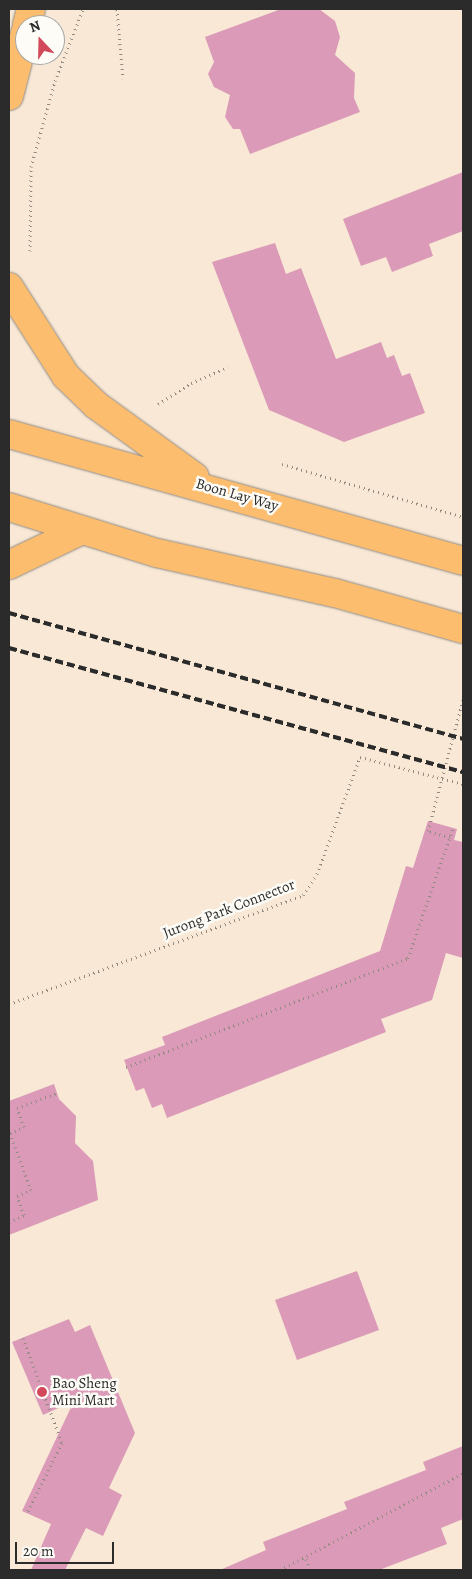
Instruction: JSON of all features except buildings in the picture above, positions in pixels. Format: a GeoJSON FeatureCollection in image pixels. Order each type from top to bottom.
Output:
{"type":"FeatureCollection","features":[{"type":"Feature","properties":{"kind":"main road"},"geometry":{"type":"LineString","coordinates":[[9,96],[17,65]]}},
{"type":"Feature","properties":{"kind":"main road"},"geometry":{"type":"LineString","coordinates":[[9,287],[66,376],[96,405],[209,487]]}},
{"type":"Feature","properties":{"kind":"main road","name":"Boon Lay Way"},"geometry":{"type":"LineString","coordinates":[[9,434],[209,487],[463,561]]}},
{"type":"Feature","properties":{"kind":"main road"},"geometry":{"type":"LineString","coordinates":[[9,507],[80,531],[335,593],[463,629]]}},
{"type":"Feature","properties":{"kind":"main road"},"geometry":{"type":"LineString","coordinates":[[9,565],[80,531]]}},
{"type":"Feature","properties":{"kind":"path"},"geometry":{"type":"LineString","coordinates":[[30,251],[31,167],[55,82],[83,9]]}},
{"type":"Feature","properties":{"kind":"path"},"geometry":{"type":"LineString","coordinates":[[117,9],[123,79]]}},
{"type":"Feature","properties":{"kind":"path"},"geometry":{"type":"LineString","coordinates":[[158,404],[191,383],[228,367]]}},
{"type":"Feature","properties":{"kind":"path"},"geometry":{"type":"LineString","coordinates":[[282,464],[463,518]]}},
{"type":"Feature","properties":{"kind":"path"},"geometry":{"type":"LineString","coordinates":[[450,837],[428,831],[440,778],[463,699]]}},
{"type":"Feature","properties":{"kind":"path","name":"Jurong Park Connector"},"geometry":{"type":"LineString","coordinates":[[9,1004],[303,895],[318,874],[360,758],[463,784]]}},
{"type":"Feature","properties":{"kind":"path"},"geometry":{"type":"LineString","coordinates":[[126,1067],[408,958],[453,828]]}},
{"type":"Feature","properties":{"kind":"path"},"geometry":{"type":"LineString","coordinates":[[9,1222],[24,1215],[17,1196],[31,1190],[9,1134],[24,1127],[17,1108],[57,1093]]}},
{"type":"Feature","properties":{"kind":"path"},"geometry":{"type":"LineString","coordinates":[[23,1338],[62,1443],[27,1514]]}},
{"type":"Feature","properties":{"kind":"path"},"geometry":{"type":"LineString","coordinates":[[280,1570],[306,1560],[463,1474]]}},
{"type":"Feature","properties":{"kind":"path"},"geometry":{"type":"LineString","coordinates":[[306,1560],[310,1570]]}},
{"type":"Feature","properties":{"kind":"railway"},"geometry":{"type":"LineString","coordinates":[[9,613],[463,739]]}},
{"type":"Feature","properties":{"kind":"railway"},"geometry":{"type":"LineString","coordinates":[[9,648],[463,772]]}},
{"type":"Feature","properties":{"kind":"place","name":"Bao Sheng Mini Mart"},"geometry":{"type":"Point","coordinates":[42,1392]}}]}
